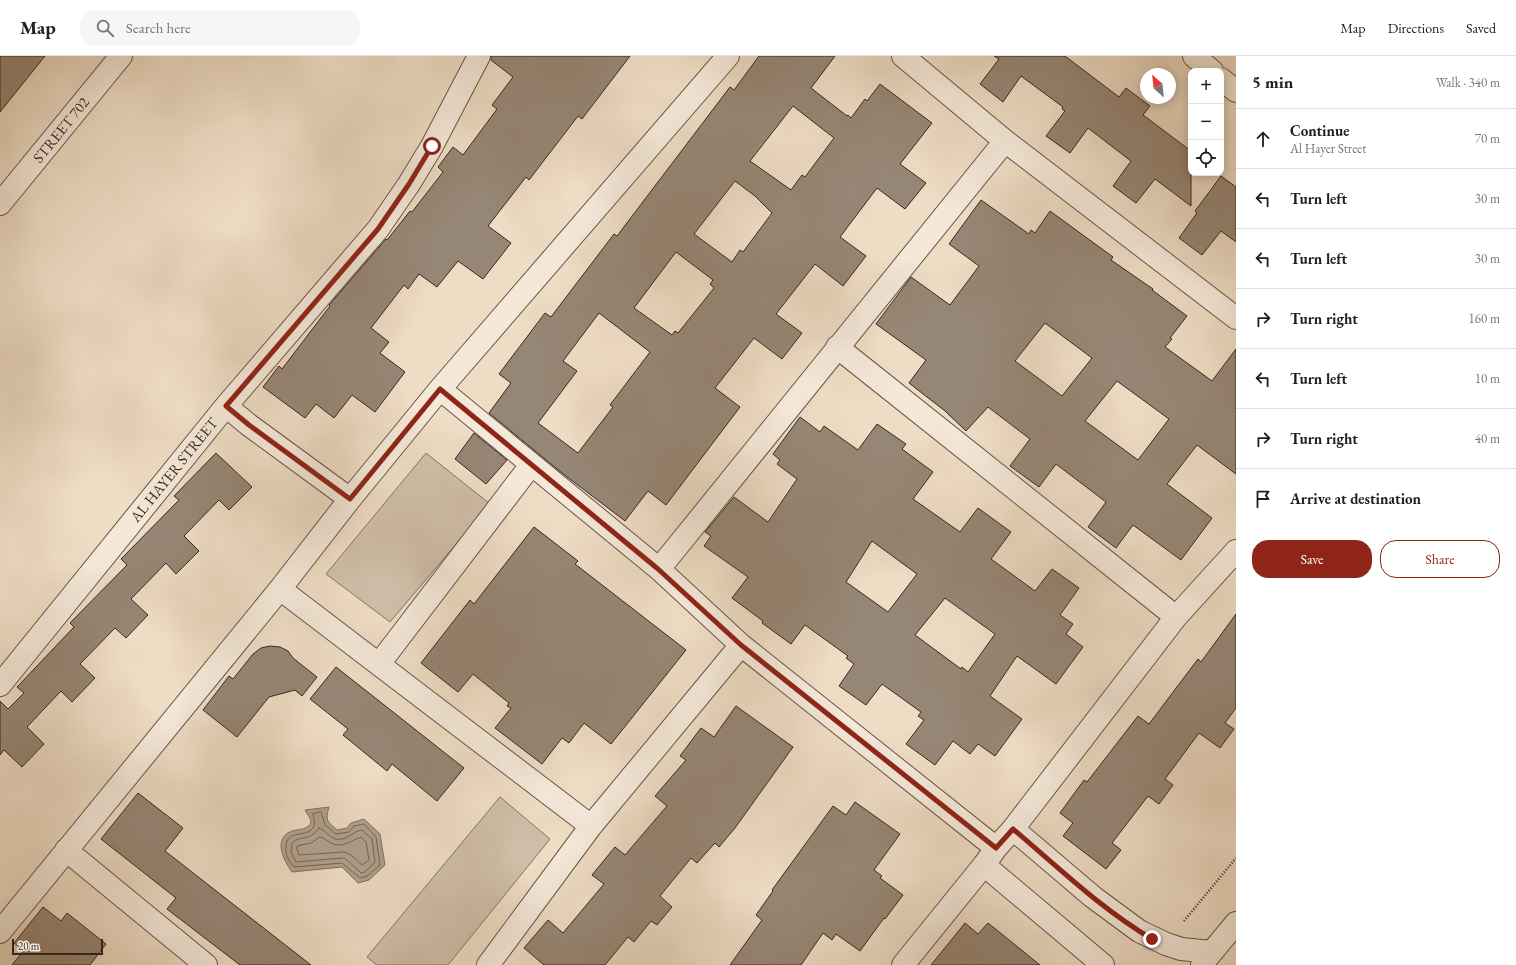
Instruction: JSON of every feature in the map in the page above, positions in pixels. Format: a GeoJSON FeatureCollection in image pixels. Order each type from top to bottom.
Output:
{"type":"FeatureCollection","features":[{"type":"Feature","properties":{"kind":"street","name":"STREET 702"},"geometry":{"type":"LineString","coordinates":[[0,204],[121,56]]}},
{"type":"Feature","properties":{"kind":"street","name":"AL HAYER STREET"},"geometry":{"type":"LineString","coordinates":[[0,685],[226,406],[378,229],[409,184],[432,146],[479,56]]}},
{"type":"Feature","properties":{"kind":"street"},"geometry":{"type":"LineString","coordinates":[[0,932],[280,589],[350,499],[440,389],[728,56]]}},
{"type":"Feature","properties":{"kind":"street"},"geometry":{"type":"LineString","coordinates":[[903,56],[1005,141],[1236,318]]}},
{"type":"Feature","properties":{"kind":"street"},"geometry":{"type":"LineString","coordinates":[[1194,56],[1208,68]]}},
{"type":"Feature","properties":{"kind":"street"},"geometry":{"type":"LineString","coordinates":[[1224,81],[1236,91]]}},
{"type":"Feature","properties":{"kind":"street"},"geometry":{"type":"LineString","coordinates":[[658,569],[1005,141]]}},
{"type":"Feature","properties":{"kind":"street"},"geometry":{"type":"LineString","coordinates":[[837,347],[1176,617]]}},
{"type":"Feature","properties":{"kind":"street"},"geometry":{"type":"LineString","coordinates":[[440,389],[658,569],[741,645],[990,857],[1103,965]]}},
{"type":"Feature","properties":{"kind":"street"},"geometry":{"type":"LineString","coordinates":[[226,406],[249,425],[350,499]]}},
{"type":"Feature","properties":{"kind":"street"},"geometry":{"type":"LineString","coordinates":[[378,664],[531,465]]}},
{"type":"Feature","properties":{"kind":"street"},"geometry":{"type":"LineString","coordinates":[[903,965],[1013,829],[1176,617],[1236,551]]}},
{"type":"Feature","properties":{"kind":"street"},"geometry":{"type":"LineString","coordinates":[[280,589],[592,826]]}},
{"type":"Feature","properties":{"kind":"street"},"geometry":{"type":"LineString","coordinates":[[488,965],[592,826],[741,645]]}},
{"type":"Feature","properties":{"kind":"street"},"geometry":{"type":"LineString","coordinates":[[1013,829],[1093,897],[1139,931],[1166,944],[1207,958],[1236,923]]}},
{"type":"Feature","properties":{"kind":"street"},"geometry":{"type":"LineString","coordinates":[[66,850],[206,965]]}},
{"type":"Feature","properties":{"kind":"path"},"geometry":{"type":"LineString","coordinates":[[1166,944],[1236,858]]}},
{"type":"Feature","properties":{"kind":"shaded area"},"geometry":{"type":"Polygon","coordinates":[[[426,453],[490,504],[390,622],[326,574],[426,453]]]}},
{"type":"Feature","properties":{"kind":"shaded area"},"geometry":{"type":"Polygon","coordinates":[[[500,797],[550,839],[448,965],[377,965],[367,957],[500,797]]]}},
{"type":"Feature","properties":{"kind":"water"},"geometry":{"type":"Polygon","coordinates":[[[329,807],[327,818],[331,825],[337,830],[347,828],[351,823],[364,819],[380,834],[385,865],[369,880],[358,883],[342,867],[292,872],[286,862],[283,856],[281,844],[282,839],[286,834],[292,831],[304,829],[310,825],[311,820],[305,810],[329,807]]]}},
{"type":"Feature","properties":{"kind":"building"},"geometry":{"type":"Polygon","coordinates":[[[0,56],[45,56],[0,112],[0,56]]]}},
{"type":"Feature","properties":{"kind":"building"},"geometry":{"type":"Polygon","coordinates":[[[491,56],[630,56],[582,119],[578,116],[529,180],[526,177],[488,226],[511,243],[483,279],[458,261],[437,287],[419,274],[408,289],[404,285],[371,328],[389,342],[380,353],[405,372],[375,412],[352,395],[334,418],[316,404],[305,418],[263,387],[279,366],[282,369],[330,306],[329,305],[386,239],[387,240],[410,211],[412,212],[443,172],[438,167],[453,147],[463,155],[497,109],[492,105],[513,77],[491,60],[491,56]]]}},
{"type":"Feature","properties":{"kind":"building"},"geometry":{"type":"Polygon","coordinates":[[[759,56],[835,56],[811,88],[847,116],[848,115],[851,118],[865,99],[867,101],[880,84],[932,123],[900,164],[926,183],[905,209],[877,188],[840,237],[866,256],[843,286],[815,264],[776,314],[802,333],[782,359],[754,338],[715,388],[740,407],[666,505],[648,491],[625,521],[562,473],[489,413],[511,383],[499,374],[545,313],[551,317],[614,234],[617,236],[730,87],[734,90],[759,56]],[[793,106],[750,161],[791,190],[802,175],[805,177],[834,138],[793,106]],[[735,181],[694,234],[732,262],[740,250],[743,252],[772,213],[755,196],[735,181]],[[676,252],[634,308],[672,335],[675,331],[678,333],[714,288],[710,284],[713,280],[676,252]],[[599,313],[563,361],[577,371],[538,423],[578,453],[613,407],[610,405],[650,352],[599,313]]]}},
{"type":"Feature","properties":{"kind":"building"},"geometry":{"type":"Polygon","coordinates":[[[994,56],[1065,56],[1119,97],[1126,88],[1140,98],[1140,104],[1147,104],[1150,106],[1143,115],[1188,149],[1188,176],[1191,176],[1191,206],[1155,179],[1136,203],[1113,186],[1131,161],[1088,128],[1070,153],[1046,136],[1065,111],[1062,109],[1063,107],[1021,76],[1003,102],[980,84],[999,59],[994,56]]]}},
{"type":"Feature","properties":{"kind":"building"},"geometry":{"type":"Polygon","coordinates":[[[1221,176],[1236,187],[1236,242],[1221,231],[1202,255],[1179,238],[1197,213],[1195,211],[1221,176]]]}},
{"type":"Feature","properties":{"kind":"building"},"geometry":{"type":"Polygon","coordinates":[[[981,200],[1029,234],[1031,230],[1035,233],[1050,211],[1113,257],[1111,260],[1153,289],[1152,290],[1187,316],[1165,347],[1212,381],[1236,349],[1236,474],[1197,445],[1167,484],[1212,518],[1181,560],[1133,525],[1116,548],[1088,527],[1106,502],[1056,464],[1039,487],[1010,466],[1030,439],[988,407],[966,431],[945,411],[909,383],[926,360],[876,324],[911,277],[950,305],[979,266],[949,244],[981,200]],[[1045,323],[1015,361],[1062,396],[1092,358],[1045,323]],[[1117,381],[1085,421],[1138,460],[1169,419],[1117,381]]]}},
{"type":"Feature","properties":{"kind":"building"},"geometry":{"type":"Polygon","coordinates":[[[800,417],[820,432],[824,426],[858,450],[877,424],[906,444],[902,449],[933,472],[913,499],[960,532],[978,508],[1011,532],[991,559],[1035,591],[1052,569],[1079,588],[1060,615],[1073,624],[1066,634],[1083,647],[1056,684],[1017,656],[990,696],[1022,719],[995,756],[978,744],[970,754],[953,741],[935,765],[906,744],[924,720],[918,716],[921,712],[882,684],[866,705],[839,686],[854,664],[846,658],[848,656],[805,625],[791,644],[762,623],[763,621],[732,598],[748,577],[704,546],[711,536],[705,532],[734,497],[768,522],[797,479],[777,464],[780,460],[773,454],[800,417]],[[872,541],[846,582],[888,612],[917,574],[872,541]],[[945,598],[915,635],[961,669],[962,667],[968,672],[995,634],[945,598]]]}},
{"type":"Feature","properties":{"kind":"building"},"geometry":{"type":"Polygon","coordinates":[[[474,433],[507,460],[486,484],[455,459],[474,433]]]}},
{"type":"Feature","properties":{"kind":"building"},"geometry":{"type":"Polygon","coordinates":[[[216,453],[252,487],[229,510],[219,500],[184,536],[199,551],[176,574],[166,563],[131,599],[148,615],[126,638],[115,628],[80,664],[95,678],[72,702],[61,691],[27,727],[44,744],[22,767],[4,750],[0,755],[0,701],[8,709],[24,693],[17,687],[74,627],[70,623],[127,565],[121,559],[179,500],[174,496],[216,453]]]}},
{"type":"Feature","properties":{"kind":"building"},"geometry":{"type":"Polygon","coordinates":[[[534,527],[578,561],[575,564],[686,650],[611,744],[584,723],[569,743],[562,738],[542,764],[495,728],[511,708],[507,706],[509,703],[473,674],[458,692],[421,663],[470,600],[474,604],[534,527]]]}},
{"type":"Feature","properties":{"kind":"building"},"geometry":{"type":"Polygon","coordinates":[[[1236,614],[1236,708],[1225,723],[1234,729],[1220,748],[1199,733],[1165,779],[1173,785],[1159,804],[1148,796],[1112,843],[1121,850],[1106,869],[1063,836],[1073,823],[1060,813],[1084,780],[1087,782],[1138,716],[1149,724],[1198,659],[1201,662],[1236,614]]]}},
{"type":"Feature","properties":{"kind":"building"},"geometry":{"type":"Polygon","coordinates":[[[270,646],[280,647],[288,651],[293,658],[317,677],[302,696],[295,690],[269,697],[237,737],[203,710],[229,676],[233,679],[253,654],[261,648],[270,646]]]}},
{"type":"Feature","properties":{"kind":"building"},"geometry":{"type":"Polygon","coordinates":[[[336,667],[464,768],[437,801],[392,764],[387,771],[343,735],[348,729],[310,699],[336,667]]]}},
{"type":"Feature","properties":{"kind":"building"},"geometry":{"type":"Polygon","coordinates":[[[736,706],[793,747],[735,828],[719,847],[715,843],[697,863],[691,858],[660,896],[672,907],[657,925],[651,921],[634,942],[628,937],[605,965],[544,965],[524,948],[548,920],[563,933],[604,884],[592,875],[615,847],[625,855],[667,806],[655,796],[686,760],[680,756],[701,728],[714,737],[736,706]]]}},
{"type":"Feature","properties":{"kind":"building"},"geometry":{"type":"Polygon","coordinates":[[[138,793],[183,828],[165,851],[311,965],[240,965],[167,909],[176,898],[101,839],[138,793]]]}},
{"type":"Feature","properties":{"kind":"building"},"geometry":{"type":"Polygon","coordinates":[[[855,802],[900,834],[874,870],[882,876],[880,878],[903,895],[885,919],[884,918],[860,951],[836,934],[832,940],[823,933],[801,965],[730,965],[762,920],[756,915],[773,891],[772,890],[833,806],[846,815],[855,802]]]}},
{"type":"Feature","properties":{"kind":"building"},"geometry":{"type":"Polygon","coordinates":[[[43,907],[61,921],[67,913],[106,944],[90,965],[12,965],[24,950],[14,943],[43,907]]]}},
{"type":"Feature","properties":{"kind":"building"},"geometry":{"type":"Polygon","coordinates":[[[965,923],[978,934],[988,923],[1040,965],[931,965],[965,923]]]}},
{"type":"Feature","properties":{"kind":"route"},"geometry":{"type":"LineString","coordinates":[[432,146],[409,184],[378,229],[226,406],[249,425],[350,499],[440,389],[658,569],[741,645],[996,848],[1013,829],[1093,897],[1152,939]]}}]}
